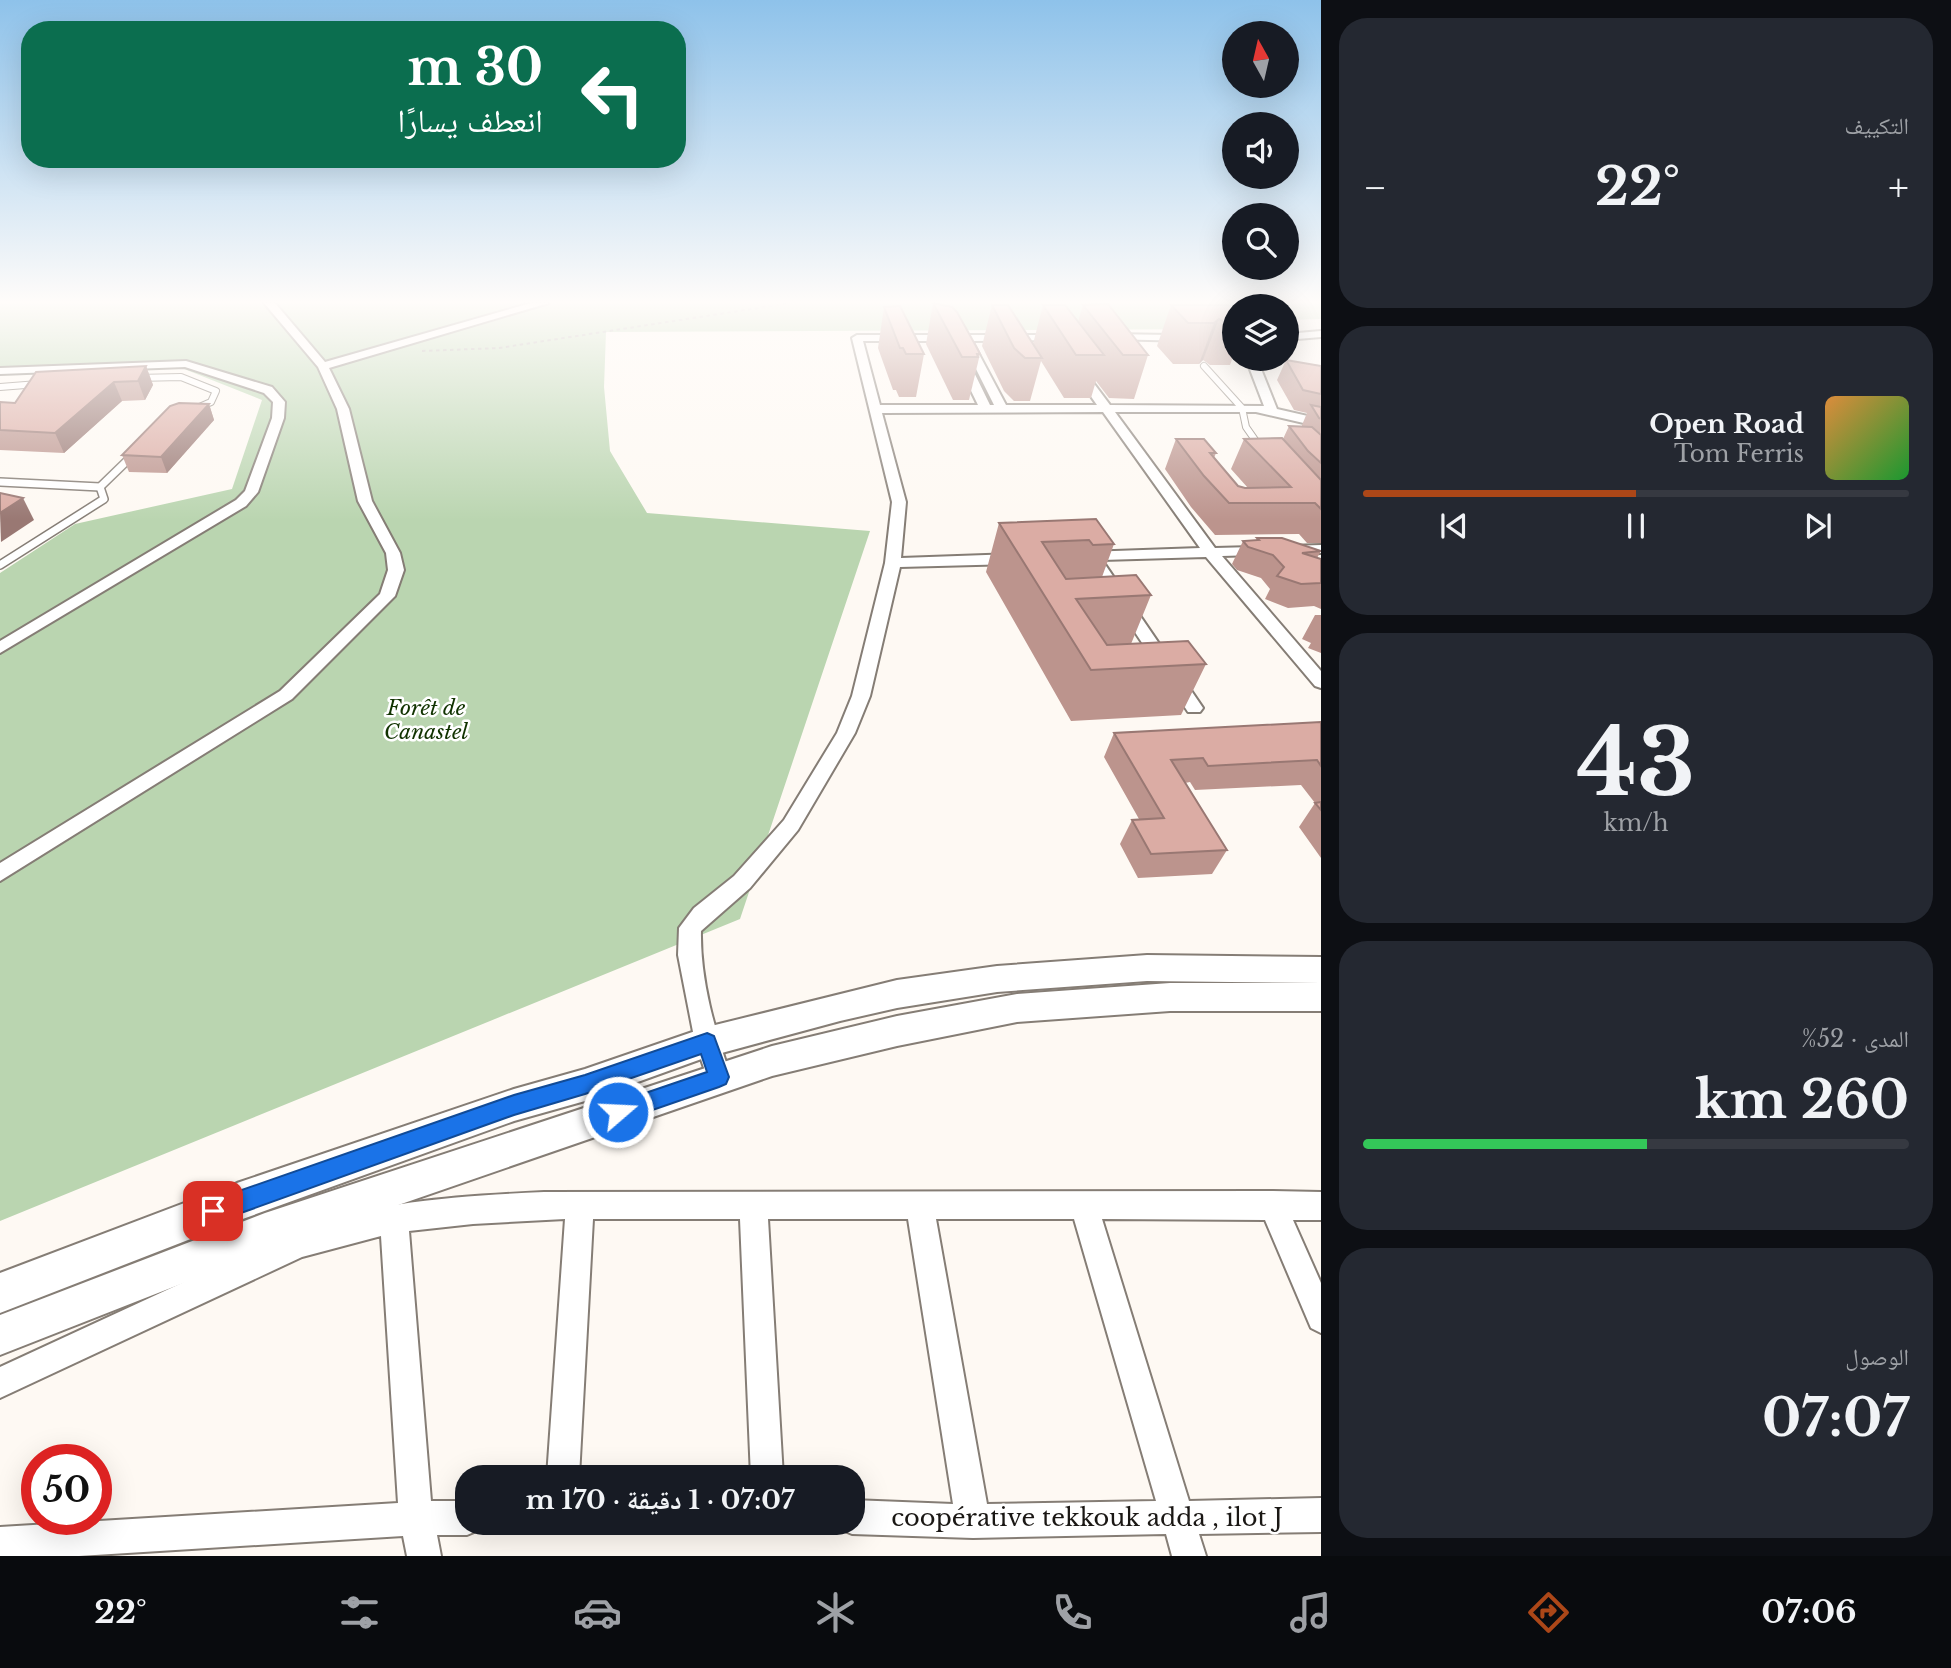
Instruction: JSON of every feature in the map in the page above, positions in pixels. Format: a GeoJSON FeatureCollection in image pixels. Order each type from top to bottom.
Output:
{"type":"FeatureCollection","features":[{"type":"Feature","properties":{"kind":"main road"},"geometry":{"type":"LineString","coordinates":[[0,1293],[237,1202],[514,1105],[585,1085],[707,1042],[897,994],[997,979],[1147,968],[1321,970]]}},
{"type":"Feature","properties":{"kind":"main road"},"geometry":{"type":"LineString","coordinates":[[0,1335],[265,1232],[772,1061],[897,1031],[1017,1008],[1170,997],[1321,997]]}},
{"type":"Feature","properties":{"kind":"street"},"geometry":{"type":"LineString","coordinates":[[0,648],[241,503],[251,492],[278,418],[279,402],[268,390],[223,376]]}},
{"type":"Feature","properties":{"kind":"street"},"geometry":{"type":"LineString","coordinates":[[0,873],[286,695],[387,596],[396,570],[393,553],[365,501],[343,409],[327,376]]}},
{"type":"Feature","properties":{"kind":"street"},"geometry":{"type":"LineString","coordinates":[[719,1077],[707,1042],[689,955],[690,928],[702,914],[742,882],[791,825],[846,733],[861,696],[893,562],[899,502],[867,376]]}},
{"type":"Feature","properties":{"kind":"street"},"geometry":{"type":"LineString","coordinates":[[970,376],[986,409]]}},
{"type":"Feature","properties":{"kind":"street"},"geometry":{"type":"LineString","coordinates":[[984,376],[1002,409]]}},
{"type":"Feature","properties":{"kind":"street"},"geometry":{"type":"LineString","coordinates":[[1084,376],[1105,409],[1211,553],[1321,682]]}},
{"type":"Feature","properties":{"kind":"street"},"geometry":{"type":"LineString","coordinates":[[1258,376],[1272,411]]}},
{"type":"Feature","properties":{"kind":"street"},"geometry":{"type":"LineString","coordinates":[[972,381],[987,380]]}},
{"type":"Feature","properties":{"kind":"street"},"geometry":{"type":"LineString","coordinates":[[876,409],[1242,408],[1272,411],[1321,423]]}},
{"type":"Feature","properties":{"kind":"street"},"geometry":{"type":"LineString","coordinates":[[1065,557],[1321,549]]}},
{"type":"Feature","properties":{"kind":"street"},"geometry":{"type":"LineString","coordinates":[[1092,556],[1194,708]]}},
{"type":"Feature","properties":{"kind":"street"},"geometry":{"type":"LineString","coordinates":[[893,562],[1023,559]]}},
{"type":"Feature","properties":{"kind":"street"},"geometry":{"type":"LineString","coordinates":[[564,1465],[580,1205]]}},
{"type":"Feature","properties":{"kind":"street"},"geometry":{"type":"LineString","coordinates":[[1084,1205],[1189,1556]]}},
{"type":"Feature","properties":{"kind":"street"},"geometry":{"type":"LineString","coordinates":[[1273,1205],[1321,1318]]}},
{"type":"Feature","properties":{"kind":"street"},"geometry":{"type":"LineString","coordinates":[[0,1383],[298,1244],[334,1232],[394,1220],[498,1206],[1321,1206]]}},
{"type":"Feature","properties":{"kind":"street"},"geometry":{"type":"LineString","coordinates":[[752,1206],[766,1465]]}},
{"type":"Feature","properties":{"kind":"street"},"geometry":{"type":"LineString","coordinates":[[920,1207],[973,1521]]}},
{"type":"Feature","properties":{"kind":"street"},"geometry":{"type":"LineString","coordinates":[[394,1220],[415,1512],[424,1556]]}},
{"type":"Feature","properties":{"kind":"street","name":"coopérative tekkouk adda , ilot J"},"geometry":{"type":"LineString","coordinates":[[865,1517],[973,1521],[1321,1515]]}},
{"type":"Feature","properties":{"kind":"street"},"geometry":{"type":"LineString","coordinates":[[0,1544],[418,1518],[455,1518]]}},
{"type":"Feature","properties":{"kind":"lane"},"geometry":{"type":"LineString","coordinates":[[1213,376],[1242,408],[1246,427],[1266,454]]}},
{"type":"Feature","properties":{"kind":"lane"},"geometry":{"type":"LineString","coordinates":[[134,378],[181,377],[216,391],[211,402],[189,411]]}},
{"type":"Feature","properties":{"kind":"lane"},"geometry":{"type":"LineString","coordinates":[[0,387],[40,384]]}},
{"type":"Feature","properties":{"kind":"lane"},"geometry":{"type":"LineString","coordinates":[[0,482],[100,487],[144,444]]}},
{"type":"Feature","properties":{"kind":"lane"},"geometry":{"type":"LineString","coordinates":[[1258,444],[1271,445]]}},
{"type":"Feature","properties":{"kind":"lane"},"geometry":{"type":"LineString","coordinates":[[0,565],[104,499],[100,487]]}},
{"type":"Feature","properties":{"kind":"green space","name":"Forêt de Canastel"},"geometry":{"type":"Polygon","coordinates":[[[201,376],[604,376],[610,451],[647,513],[870,531],[740,919],[0,1221],[0,573],[75,524],[232,489],[262,400],[201,376]]]}},
{"type":"Feature","properties":{"kind":"building"},"geometry":{"type":"Polygon","coordinates":[[[34,376],[141,376],[138,381],[114,382],[55,433],[0,430],[0,402],[15,403],[34,376]]]}},
{"type":"Feature","properties":{"kind":"building"},"geometry":{"type":"Polygon","coordinates":[[[1295,376],[1321,376],[1321,394],[1303,390],[1295,376]]]}},
{"type":"Feature","properties":{"kind":"building"},"geometry":{"type":"Polygon","coordinates":[[[179,403],[209,404],[161,457],[122,455],[170,406],[179,403]]]}},
{"type":"Feature","properties":{"kind":"building"},"geometry":{"type":"Polygon","coordinates":[[[1311,405],[1321,407],[1321,419],[1319,418],[1311,405]]]}},
{"type":"Feature","properties":{"kind":"building"},"geometry":{"type":"Polygon","coordinates":[[[1289,426],[1312,427],[1321,435],[1321,463],[1308,451],[1289,426]]]}},
{"type":"Feature","properties":{"kind":"building"},"geometry":{"type":"Polygon","coordinates":[[[1282,438],[1321,480],[1321,509],[1315,503],[1229,503],[1176,439],[1204,439],[1216,453],[1210,453],[1238,486],[1291,487],[1244,439],[1282,438]]]}},
{"type":"Feature","properties":{"kind":"building"},"geometry":{"type":"Polygon","coordinates":[[[0,493],[23,498],[0,513],[0,493]]]}},
{"type":"Feature","properties":{"kind":"building"},"geometry":{"type":"Polygon","coordinates":[[[1096,519],[1114,544],[1093,545],[1089,540],[1042,542],[1066,579],[1136,575],[1151,595],[1076,599],[1107,645],[1188,641],[1206,664],[1091,670],[999,523],[1096,519]]]}},
{"type":"Feature","properties":{"kind":"building"},"geometry":{"type":"Polygon","coordinates":[[[1257,538],[1282,538],[1321,551],[1302,553],[1321,559],[1321,583],[1301,584],[1277,576],[1284,567],[1273,555],[1248,547],[1243,541],[1259,540],[1257,538]]]}},
{"type":"Feature","properties":{"kind":"building"},"geometry":{"type":"Polygon","coordinates":[[[1321,722],[1321,766],[1317,760],[1208,766],[1203,758],[1171,760],[1227,850],[1151,854],[1132,820],[1164,818],[1114,733],[1321,722]]]}},
{"type":"Feature","properties":{"kind":"route"},"geometry":{"type":"LineString","coordinates":[[213,1211],[514,1105],[585,1085],[707,1042],[719,1077],[618,1112]]}}]}
